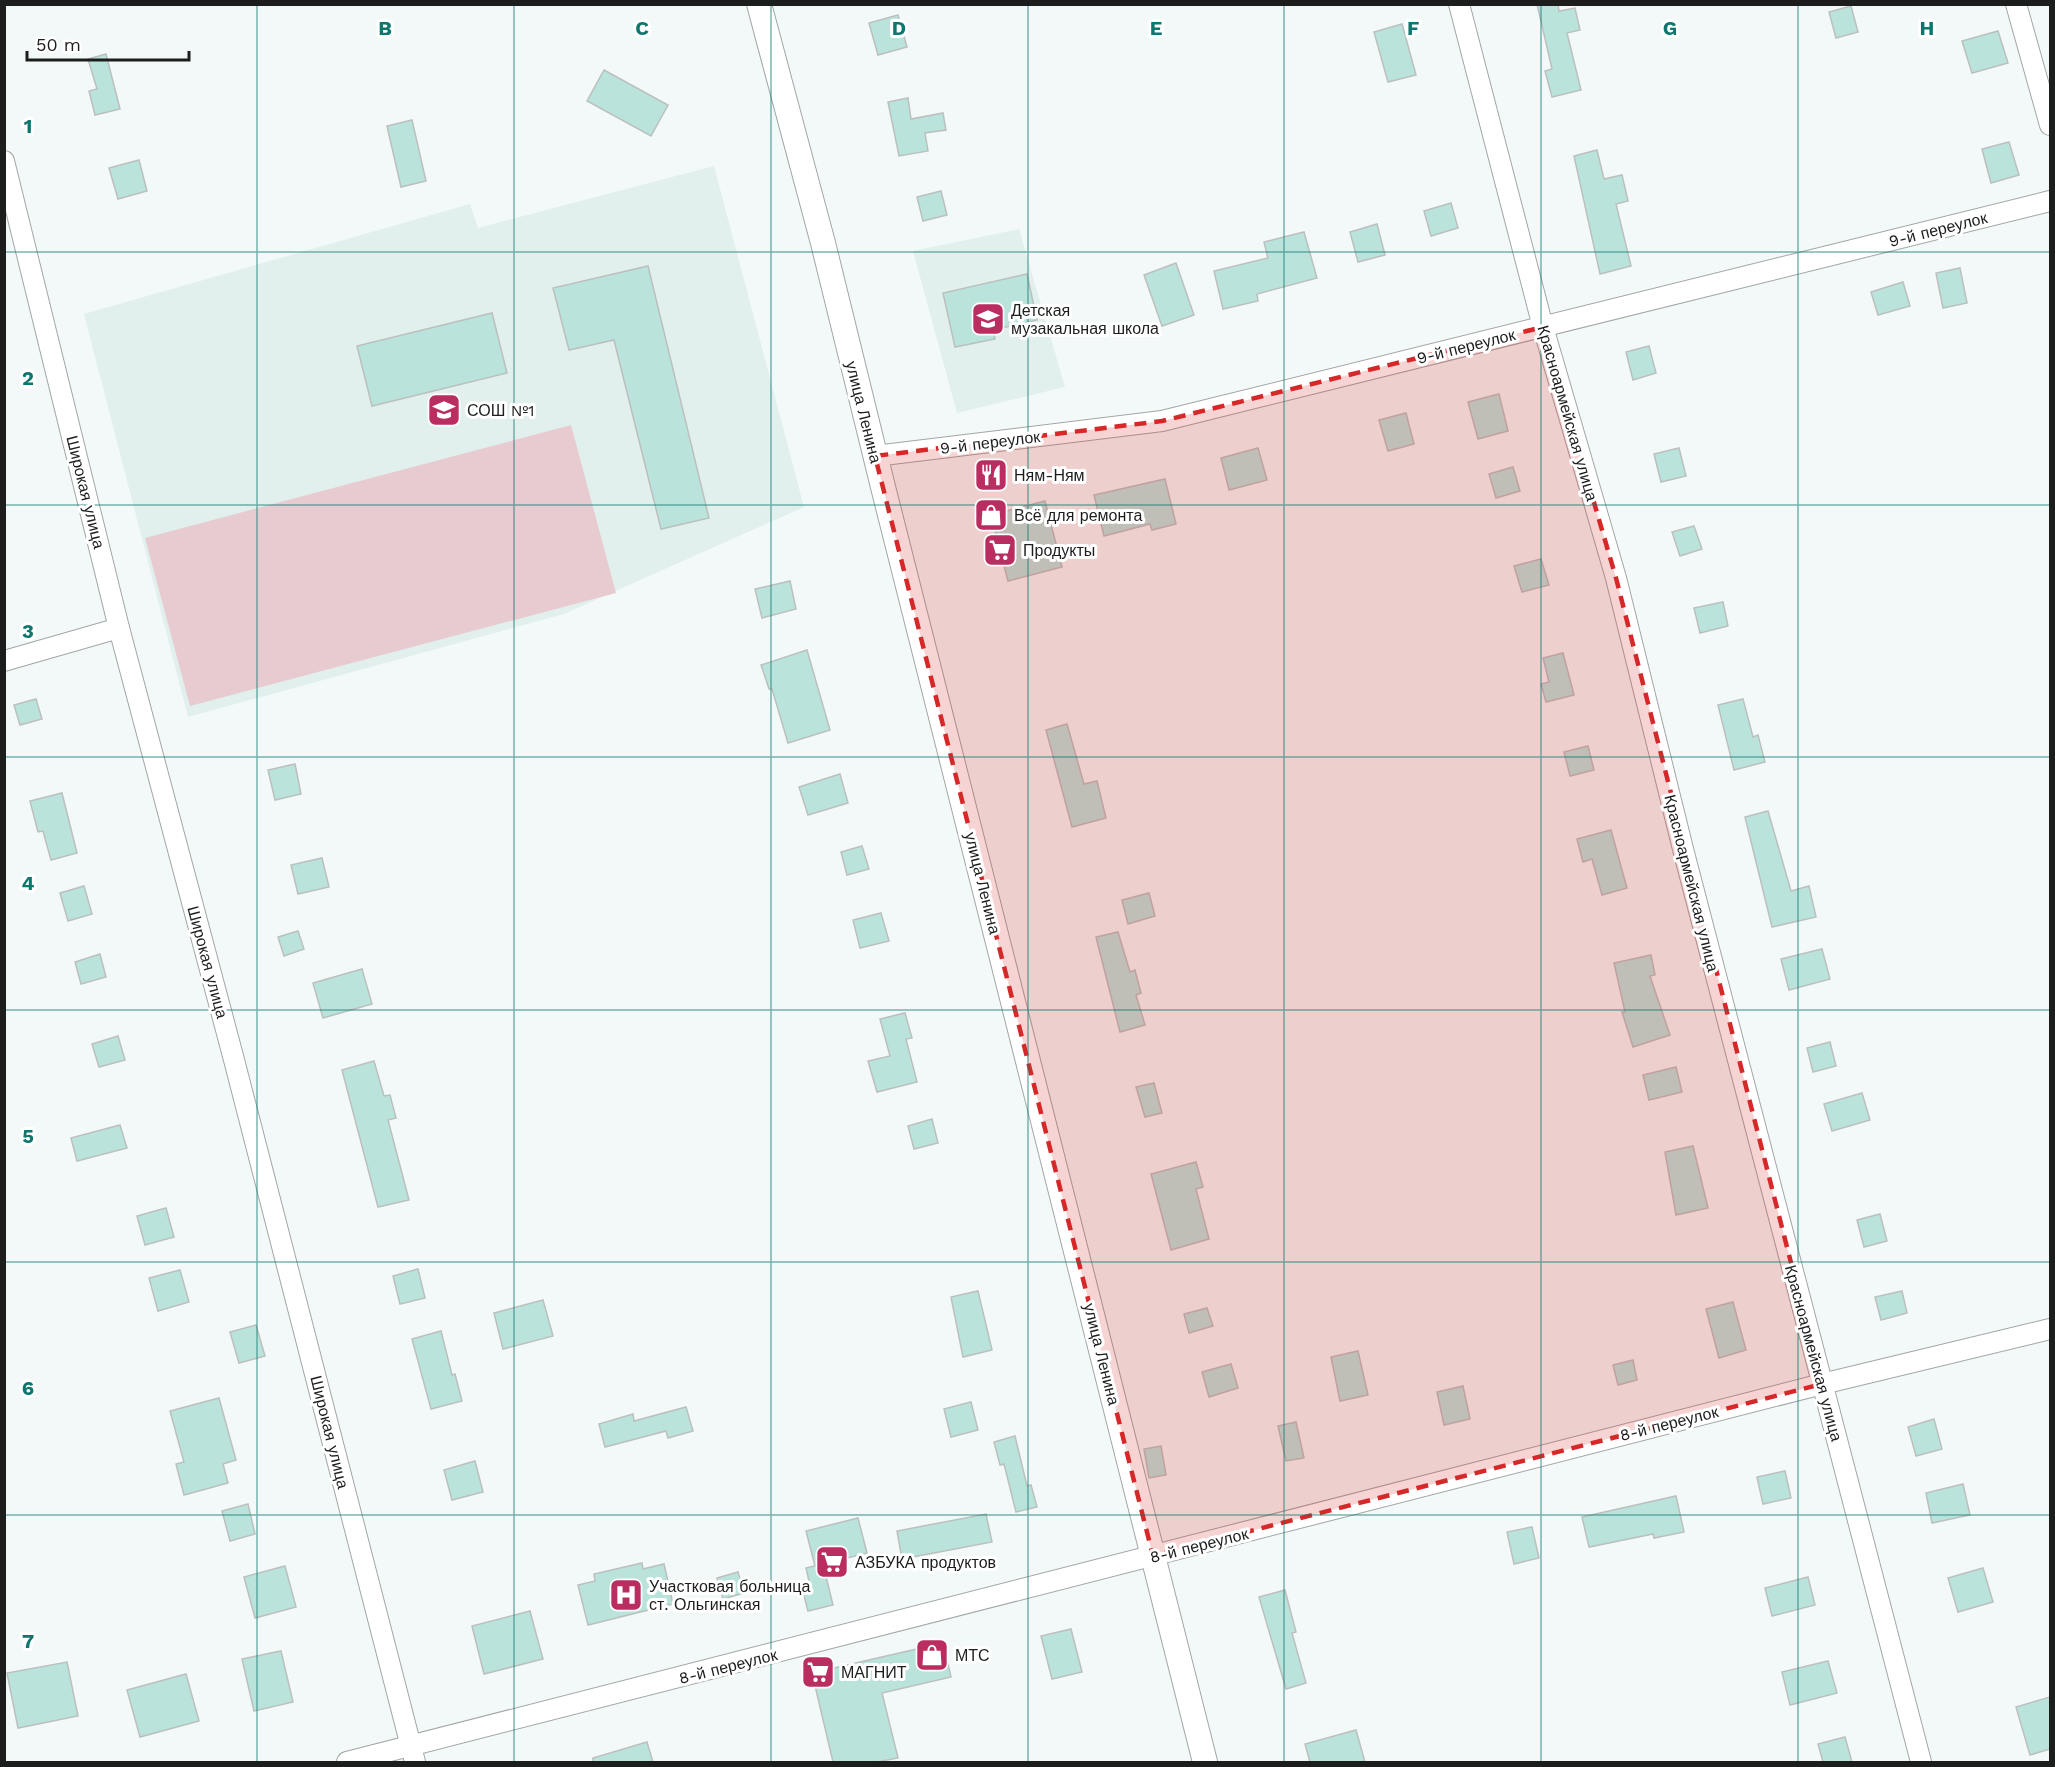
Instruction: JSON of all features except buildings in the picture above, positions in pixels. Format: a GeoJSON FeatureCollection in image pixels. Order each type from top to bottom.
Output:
{"type":"FeatureCollection","features":[{"type":"Feature","properties":{"kind":"street","name":"улица Ленина"},"geometry":{"type":"LineString","coordinates":[[759,4],[823,243],[1205,1762]]}},
{"type":"Feature","properties":{"kind":"street","name":"Красноармейская улица"},"geometry":{"type":"LineString","coordinates":[[1459,4],[1543,327],[1616,578],[1684,853],[1921,1762]]}},
{"type":"Feature","properties":{"kind":"street"},"geometry":{"type":"LineString","coordinates":[[2016,4],[2050,125]]}},
{"type":"Feature","properties":{"kind":"street","name":"Широкая улица"},"geometry":{"type":"LineString","coordinates":[[4,161],[119,628],[233,1056],[413,1755]]}},
{"type":"Feature","properties":{"kind":"street","name":"9-й переулок"},"geometry":{"type":"LineString","coordinates":[[875,456],[1162,421],[2050,201]]}},
{"type":"Feature","properties":{"kind":"street"},"geometry":{"type":"LineString","coordinates":[[4,661],[119,628]]}},
{"type":"Feature","properties":{"kind":"street","name":"8-й переулок"},"geometry":{"type":"LineString","coordinates":[[347,1762],[413,1755],[1153,1556],[1822,1384],[2050,1329]]}},
{"type":"Feature","properties":{"kind":"highlighted area"},"geometry":{"type":"Polygon","coordinates":[[[1543,327],[1616,578],[1822,1384],[1153,1556],[875,456],[1162,421],[1543,327]]]}},
{"type":"Feature","properties":{"kind":"shaded area","name":"СОШ №1"},"geometry":{"type":"Polygon","coordinates":[[[714,166],[804,507],[564,614],[188,717],[84,314],[470,204],[478,228],[714,166]]]}},
{"type":"Feature","properties":{"kind":"shaded area","name":"Детская музакальная школа"},"geometry":{"type":"Polygon","coordinates":[[[1019,229],[1065,387],[957,413],[913,251],[1019,229]]]}},
{"type":"Feature","properties":{"kind":"shaded area"},"geometry":{"type":"Polygon","coordinates":[[[571,425],[616,593],[190,706],[145,538],[571,425]]]}},
{"type":"Feature","properties":{"kind":"place","name":"Детская музакальная школа"},"geometry":{"type":"Point","coordinates":[988,319]}},
{"type":"Feature","properties":{"kind":"place","name":"СОШ №1"},"geometry":{"type":"Point","coordinates":[444,410]}},
{"type":"Feature","properties":{"kind":"place","name":"Ням-Ням"},"geometry":{"type":"Point","coordinates":[991,475]}},
{"type":"Feature","properties":{"kind":"place","name":"Всё для ремонта"},"geometry":{"type":"Point","coordinates":[991,515]}},
{"type":"Feature","properties":{"kind":"place","name":"Продукты"},"geometry":{"type":"Point","coordinates":[1000,550]}},
{"type":"Feature","properties":{"kind":"place","name":"АЗБУКА продуктов"},"geometry":{"type":"Point","coordinates":[832,1562]}},
{"type":"Feature","properties":{"kind":"place","name":"Участковая больница ст. Ольгинская"},"geometry":{"type":"Point","coordinates":[626,1595]}},
{"type":"Feature","properties":{"kind":"place","name":"МТС"},"geometry":{"type":"Point","coordinates":[932,1655]}},
{"type":"Feature","properties":{"kind":"place","name":"МАГНИТ"},"geometry":{"type":"Point","coordinates":[818,1672]}}]}
